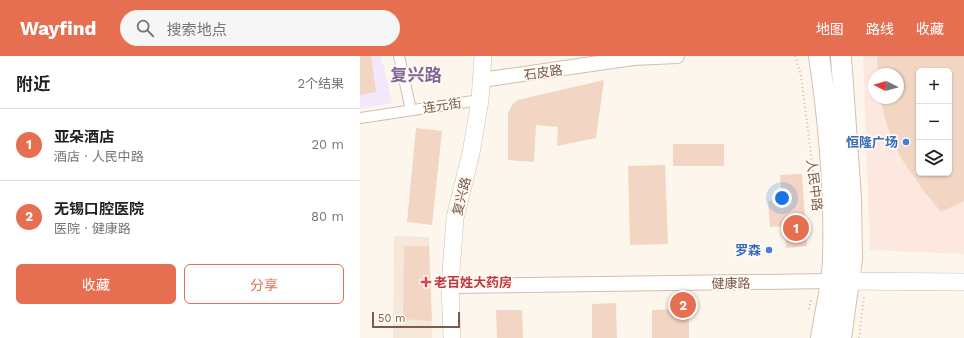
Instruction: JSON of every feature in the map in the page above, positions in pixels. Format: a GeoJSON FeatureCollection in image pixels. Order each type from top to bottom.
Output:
{"type":"FeatureCollection","features":[{"type":"Feature","properties":{"kind":"main road","name":"人民中路"},"geometry":{"type":"LineString","coordinates":[[818,56],[826,106],[833,200],[833,261],[823,281],[821,338]]}},
{"type":"Feature","properties":{"kind":"main road"},"geometry":{"type":"LineString","coordinates":[[840,338],[852,259],[851,198],[841,56]]}},
{"type":"Feature","properties":{"kind":"street","name":"连元街"},"geometry":{"type":"LineString","coordinates":[[398,56],[411,110],[480,100]]}},
{"type":"Feature","properties":{"kind":"street","name":"复兴路"},"geometry":{"type":"LineString","coordinates":[[452,338],[450,286],[455,218],[472,153],[480,100],[483,56]]}},
{"type":"Feature","properties":{"kind":"street","name":"石皮路"},"geometry":{"type":"LineString","coordinates":[[482,80],[632,58],[676,56]]}},
{"type":"Feature","properties":{"kind":"street"},"geometry":{"type":"LineString","coordinates":[[360,118],[411,110]]}},
{"type":"Feature","properties":{"kind":"street","name":"健康路"},"geometry":{"type":"LineString","coordinates":[[450,286],[643,285],[823,281],[964,282]]}},
{"type":"Feature","properties":{"kind":"path","name":"人民中路"},"geometry":{"type":"LineString","coordinates":[[796,56],[801,76],[816,189]]}},
{"type":"Feature","properties":{"kind":"path"},"geometry":{"type":"LineString","coordinates":[[809,310],[823,281]]}},
{"type":"Feature","properties":{"kind":"shaded area"},"geometry":{"type":"Polygon","coordinates":[[[360,56],[381,56],[392,103],[360,109],[360,56]]]}},
{"type":"Feature","properties":{"kind":"shaded area"},"geometry":{"type":"Polygon","coordinates":[[[863,56],[964,56],[964,254],[870,250],[863,56]]]}},
{"type":"Feature","properties":{"kind":"shaded area"},"geometry":{"type":"Polygon","coordinates":[[[394,236],[429,237],[432,338],[393,338],[394,236]]]}},
{"type":"Feature","properties":{"kind":"building"},"geometry":{"type":"Polygon","coordinates":[[[360,56],[371,56],[376,92],[360,95],[360,56]]]}},
{"type":"Feature","properties":{"kind":"building","name":"恒隆广场"},"geometry":{"type":"Polygon","coordinates":[[[877,56],[964,56],[964,201],[941,212],[923,190],[901,158],[887,126],[882,104],[904,104],[904,68],[878,68],[877,56]]]}},
{"type":"Feature","properties":{"kind":"building"},"geometry":{"type":"Polygon","coordinates":[[[604,80],[596,138],[557,146],[558,127],[536,125],[534,162],[508,160],[508,113],[512,105],[518,100],[604,80]]]}},
{"type":"Feature","properties":{"kind":"building"},"geometry":{"type":"Polygon","coordinates":[[[416,128],[442,131],[432,225],[407,222],[416,128]]]}},
{"type":"Feature","properties":{"kind":"building"},"geometry":{"type":"Polygon","coordinates":[[[673,144],[724,144],[724,166],[673,166],[673,144]]]}},
{"type":"Feature","properties":{"kind":"building"},"geometry":{"type":"Polygon","coordinates":[[[665,165],[668,244],[630,245],[628,166],[665,165]]]}},
{"type":"Feature","properties":{"kind":"building"},"geometry":{"type":"Polygon","coordinates":[[[802,174],[807,246],[786,248],[785,226],[770,227],[768,201],[782,200],[780,175],[802,174]]]}},
{"type":"Feature","properties":{"kind":"building"},"geometry":{"type":"Polygon","coordinates":[[[404,246],[429,246],[432,321],[403,319],[404,246]]]}},
{"type":"Feature","properties":{"kind":"building"},"geometry":{"type":"Polygon","coordinates":[[[616,303],[617,338],[592,338],[592,304],[616,303]]]}},
{"type":"Feature","properties":{"kind":"building"},"geometry":{"type":"Polygon","coordinates":[[[689,309],[689,338],[652,338],[652,310],[689,309]]]}},
{"type":"Feature","properties":{"kind":"building"},"geometry":{"type":"Polygon","coordinates":[[[496,310],[522,310],[523,338],[497,338],[496,310]]]}},
{"type":"Feature","properties":{"kind":"place","name":"恒隆广场"},"geometry":{"type":"Point","coordinates":[906,142]}},
{"type":"Feature","properties":{"kind":"place","name":"亚朵酒店"},"geometry":{"type":"Point","coordinates":[796,228]}},
{"type":"Feature","properties":{"kind":"place","name":"罗森"},"geometry":{"type":"Point","coordinates":[769,250]}},
{"type":"Feature","properties":{"kind":"place","name":"老百姓大药房"},"geometry":{"type":"Point","coordinates":[426,282]}},
{"type":"Feature","properties":{"kind":"place","name":"无锡口腔医院"},"geometry":{"type":"Point","coordinates":[683,305]}},
{"type":"Feature","properties":{"kind":"district","name":"复兴路"},"geometry":{"type":"Point","coordinates":[416,75]}}]}
